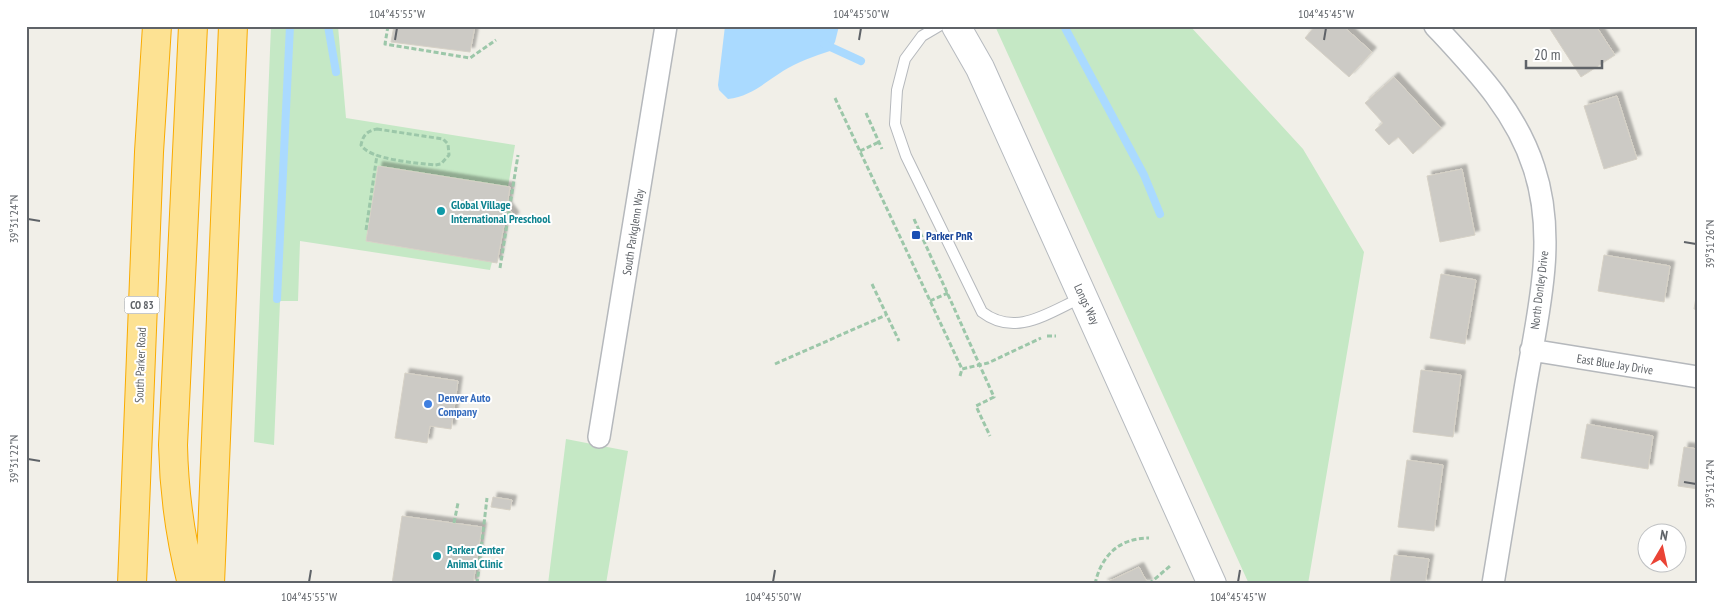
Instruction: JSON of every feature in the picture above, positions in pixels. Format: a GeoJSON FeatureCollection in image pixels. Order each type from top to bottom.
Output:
{"type":"FeatureCollection","features":[{"type":"Feature","properties":{"kind":"highway","name":"South Parker Road"},"geometry":{"type":"LineString","coordinates":[[132,584],[148,161],[158,26]]}},
{"type":"Feature","properties":{"kind":"highway"},"geometry":{"type":"LineString","coordinates":[[192,584],[180,535],[174,488],[173,445],[193,26]]}},
{"type":"Feature","properties":{"kind":"highway"},"geometry":{"type":"LineString","coordinates":[[210,584],[233,26]]}},
{"type":"Feature","properties":{"kind":"street","name":"South Parkglenn Way"},"geometry":{"type":"LineString","coordinates":[[599,438],[666,26]]}},
{"type":"Feature","properties":{"kind":"street","name":"Longs Way"},"geometry":{"type":"LineString","coordinates":[[956,26],[980,68],[1212,584]]}},
{"type":"Feature","properties":{"kind":"street","name":"North Donley Drive"},"geometry":{"type":"LineString","coordinates":[[1436,26],[1498,98],[1523,140],[1534,168],[1544,215],[1543,276],[1493,584]]}},
{"type":"Feature","properties":{"kind":"street","name":"East Blue Jay Drive"},"geometry":{"type":"LineString","coordinates":[[1531,350],[1698,377]]}},
{"type":"Feature","properties":{"kind":"lane"},"geometry":{"type":"LineString","coordinates":[[939,26],[922,36],[905,59],[897,90],[895,124],[906,156],[982,312],[992,319],[1006,324],[1023,324],[1084,297]]}},
{"type":"Feature","properties":{"kind":"path"},"geometry":{"type":"LineString","coordinates":[[388,26],[385,44],[470,58],[496,40]]}},
{"type":"Feature","properties":{"kind":"path"},"geometry":{"type":"LineString","coordinates":[[835,98],[962,369],[960,376]]}},
{"type":"Feature","properties":{"kind":"path"},"geometry":{"type":"LineString","coordinates":[[866,113],[883,151]]}},
{"type":"Feature","properties":{"kind":"path"},"geometry":{"type":"LineString","coordinates":[[377,129],[436,138],[443,140],[450,149],[445,160],[435,165],[377,155],[368,152],[361,145],[365,134],[377,129]]}},
{"type":"Feature","properties":{"kind":"path"},"geometry":{"type":"LineString","coordinates":[[860,151],[879,142]]}},
{"type":"Feature","properties":{"kind":"path"},"geometry":{"type":"LineString","coordinates":[[366,230],[377,155]]}},
{"type":"Feature","properties":{"kind":"path"},"geometry":{"type":"LineString","coordinates":[[500,268],[518,155]]}},
{"type":"Feature","properties":{"kind":"path"},"geometry":{"type":"LineString","coordinates":[[912,213],[994,397],[976,406],[990,436]]}},
{"type":"Feature","properties":{"kind":"path"},"geometry":{"type":"LineString","coordinates":[[872,284],[898,341]]}},
{"type":"Feature","properties":{"kind":"path"},"geometry":{"type":"LineString","coordinates":[[930,301],[948,293]]}},
{"type":"Feature","properties":{"kind":"path"},"geometry":{"type":"LineString","coordinates":[[775,364],[886,315]]}},
{"type":"Feature","properties":{"kind":"path"},"geometry":{"type":"LineString","coordinates":[[962,369],[988,363],[1045,336],[1056,336]]}},
{"type":"Feature","properties":{"kind":"path"},"geometry":{"type":"LineString","coordinates":[[477,584],[488,498]]}},
{"type":"Feature","properties":{"kind":"path"},"geometry":{"type":"LineString","coordinates":[[454,523],[458,503]]}},
{"type":"Feature","properties":{"kind":"path"},"geometry":{"type":"LineString","coordinates":[[1095,584],[1098,567],[1105,558],[1132,540],[1149,538]]}},
{"type":"Feature","properties":{"kind":"path"},"geometry":{"type":"LineString","coordinates":[[1150,584],[1170,566]]}},
{"type":"Feature","properties":{"kind":"green space"},"geometry":{"type":"Polygon","coordinates":[[[271,26],[338,26],[346,118],[515,145],[508,187],[378,167],[366,241],[492,262],[490,270],[300,241],[298,301],[280,301],[274,445],[254,442],[271,26]]]}},
{"type":"Feature","properties":{"kind":"green space"},"geometry":{"type":"Polygon","coordinates":[[[995,26],[1190,26],[1303,149],[1364,252],[1308,584],[1249,584],[995,26]]]}},
{"type":"Feature","properties":{"kind":"green space"},"geometry":{"type":"Polygon","coordinates":[[[566,439],[628,451],[606,584],[548,584],[566,439]]]}},
{"type":"Feature","properties":{"kind":"water"},"geometry":{"type":"Polygon","coordinates":[[[725,26],[839,26],[835,42],[830,51],[794,65],[744,95],[728,99],[719,90],[718,85],[725,26]]]}},
{"type":"Feature","properties":{"kind":"building"},"geometry":{"type":"Polygon","coordinates":[[[394,26],[475,26],[470,52],[391,42],[394,26]]]}},
{"type":"Feature","properties":{"kind":"building"},"geometry":{"type":"Polygon","coordinates":[[[1315,26],[1343,26],[1372,52],[1349,77],[1305,38],[1315,26]]]}},
{"type":"Feature","properties":{"kind":"building"},"geometry":{"type":"Polygon","coordinates":[[[1548,26],[1596,26],[1615,55],[1581,77],[1548,26]]]}},
{"type":"Feature","properties":{"kind":"building"},"geometry":{"type":"Polygon","coordinates":[[[1394,77],[1441,128],[1413,154],[1398,137],[1389,145],[1375,130],[1383,123],[1365,103],[1394,77]]]}},
{"type":"Feature","properties":{"kind":"building"},"geometry":{"type":"Polygon","coordinates":[[[1617,96],[1637,159],[1604,169],[1584,106],[1617,96]]]}},
{"type":"Feature","properties":{"kind":"building","name":"Global Village International Preschool"},"geometry":{"type":"Polygon","coordinates":[[[378,166],[510,187],[507,206],[515,217],[504,225],[497,263],[366,241],[378,166]]]}},
{"type":"Feature","properties":{"kind":"building"},"geometry":{"type":"Polygon","coordinates":[[[1462,169],[1475,235],[1440,242],[1427,176],[1462,169]]]}},
{"type":"Feature","properties":{"kind":"building"},"geometry":{"type":"Polygon","coordinates":[[[1604,255],[1670,266],[1664,302],[1598,291],[1604,255]]]}},
{"type":"Feature","properties":{"kind":"building"},"geometry":{"type":"Polygon","coordinates":[[[1441,274],[1476,280],[1465,344],[1430,338],[1441,274]]]}},
{"type":"Feature","properties":{"kind":"building"},"geometry":{"type":"Polygon","coordinates":[[[1698,286],[1698,310],[1694,309],[1698,286]]]}},
{"type":"Feature","properties":{"kind":"building"},"geometry":{"type":"Polygon","coordinates":[[[1421,370],[1461,375],[1453,437],[1413,432],[1421,370]]]}},
{"type":"Feature","properties":{"kind":"building","name":"Denver Auto Company"},"geometry":{"type":"Polygon","coordinates":[[[405,373],[458,381],[451,429],[430,426],[427,443],[395,438],[405,373]]]}},
{"type":"Feature","properties":{"kind":"building"},"geometry":{"type":"Polygon","coordinates":[[[1587,424],[1653,436],[1648,469],[1581,458],[1587,424]]]}},
{"type":"Feature","properties":{"kind":"building"},"geometry":{"type":"Polygon","coordinates":[[[1684,447],[1698,449],[1698,489],[1678,486],[1684,447]]]}},
{"type":"Feature","properties":{"kind":"building"},"geometry":{"type":"Polygon","coordinates":[[[1407,460],[1443,465],[1434,531],[1398,527],[1407,460]]]}},
{"type":"Feature","properties":{"kind":"building"},"geometry":{"type":"Polygon","coordinates":[[[493,497],[512,500],[510,510],[491,507],[493,497]]]}},
{"type":"Feature","properties":{"kind":"building","name":"Parker Center Animal Clinic"},"geometry":{"type":"Polygon","coordinates":[[[402,516],[482,527],[473,584],[392,584],[402,516]]]}},
{"type":"Feature","properties":{"kind":"building"},"geometry":{"type":"Polygon","coordinates":[[[1394,555],[1429,559],[1425,584],[1390,584],[1394,555]]]}},
{"type":"Feature","properties":{"kind":"building"},"geometry":{"type":"Polygon","coordinates":[[[1139,567],[1148,584],[1103,584],[1139,567]]]}},
{"type":"Feature","properties":{"kind":"waterway"},"geometry":{"type":"LineString","coordinates":[[277,299],[290,26]]}},
{"type":"Feature","properties":{"kind":"waterway"},"geometry":{"type":"LineString","coordinates":[[328,26],[336,72]]}},
{"type":"Feature","properties":{"kind":"waterway"},"geometry":{"type":"LineString","coordinates":[[1064,26],[1144,175],[1160,214]]}},
{"type":"Feature","properties":{"kind":"waterway"},"geometry":{"type":"LineString","coordinates":[[824,44],[861,61]]}},
{"type":"Feature","properties":{"kind":"place","name":"Global Village International Preschool"},"geometry":{"type":"Point","coordinates":[441,211]}},
{"type":"Feature","properties":{"kind":"place","name":"Parker PnR"},"geometry":{"type":"Point","coordinates":[916,235]}},
{"type":"Feature","properties":{"kind":"place","name":"Denver Auto Company"},"geometry":{"type":"Point","coordinates":[428,404]}},
{"type":"Feature","properties":{"kind":"place","name":"Parker Center Animal Clinic"},"geometry":{"type":"Point","coordinates":[437,556]}}]}
